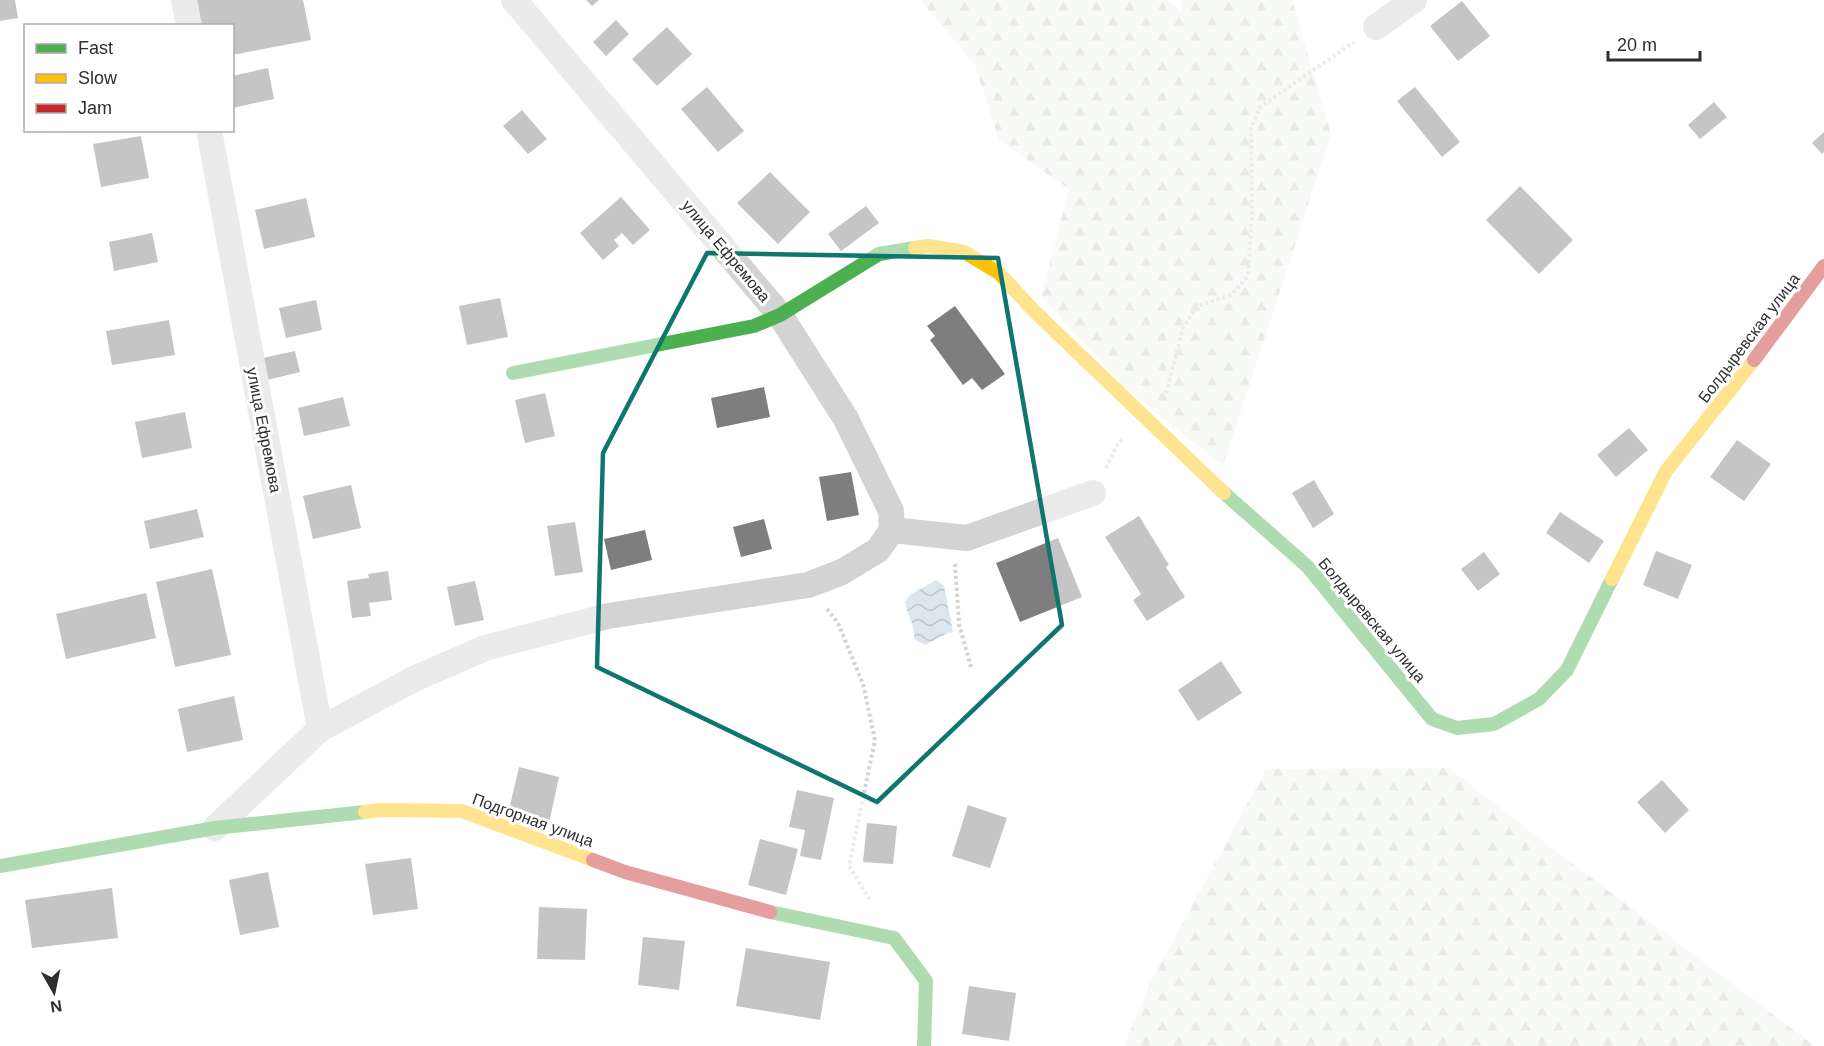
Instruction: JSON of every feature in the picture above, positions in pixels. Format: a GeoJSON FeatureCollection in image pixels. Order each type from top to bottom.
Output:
{"type":"FeatureCollection","features":[{"type":"Feature","properties":{"kind":"street"},"geometry":{"type":"LineString","coordinates":[[184,0],[189,24]]}},
{"type":"Feature","properties":{"kind":"street","name":"улица Ефремова"},"geometry":{"type":"LineString","coordinates":[[514,0],[780,315],[846,419],[891,512],[892,530]]}},
{"type":"Feature","properties":{"kind":"street"},"geometry":{"type":"LineString","coordinates":[[1376,27],[1414,0]]}},
{"type":"Feature","properties":{"kind":"street","name":"улица Ефремова"},"geometry":{"type":"LineString","coordinates":[[209,132],[320,729]]}},
{"type":"Feature","properties":{"kind":"street","name":"Болдыревская улица"},"geometry":{"type":"LineString","coordinates":[[513,373],[754,326],[780,315],[879,254],[928,246],[964,252],[999,273],[1032,309],[1215,486],[1308,567],[1432,719],[1457,728],[1494,724],[1539,699],[1567,670],[1666,471],[1734,388],[1824,266]]}},
{"type":"Feature","properties":{"kind":"street"},"geometry":{"type":"LineString","coordinates":[[215,828],[320,729],[414,679],[485,648],[609,616],[808,585],[842,572],[878,550],[892,530],[967,538],[1093,493]]}},
{"type":"Feature","properties":{"kind":"street","name":"Подгорная улица"},"geometry":{"type":"LineString","coordinates":[[0,867],[215,828],[381,810],[462,811],[625,872],[763,911],[894,938]]}},
{"type":"Feature","properties":{"kind":"street"},"geometry":{"type":"LineString","coordinates":[[894,938],[926,981],[924,1046]]}},
{"type":"Feature","properties":{"kind":"path"},"geometry":{"type":"LineString","coordinates":[[1093,493],[1118,443],[1163,405],[1183,328],[1197,306],[1231,295],[1248,276],[1252,216],[1251,128],[1260,107],[1376,27]]}},
{"type":"Feature","properties":{"kind":"path"},"geometry":{"type":"LineString","coordinates":[[953,536],[958,624],[971,667]]}},
{"type":"Feature","properties":{"kind":"path"},"geometry":{"type":"LineString","coordinates":[[808,585],[838,623],[863,684],[874,740],[849,866],[894,938]]}},
{"type":"Feature","properties":{"kind":"highlighted area"},"geometry":{"type":"Polygon","coordinates":[[[707,253],[998,258],[1062,625],[877,802],[597,667],[603,453],[707,253]]]}},
{"type":"Feature","properties":{"kind":"green space"},"geometry":{"type":"Polygon","coordinates":[[[920,0],[1167,0],[1181,11],[1181,0],[1292,0],[1331,134],[1223,466],[1124,387],[1041,296],[1069,189],[999,140],[975,65],[920,0]]]}},
{"type":"Feature","properties":{"kind":"green space"},"geometry":{"type":"Polygon","coordinates":[[[1449,768],[1815,1046],[1124,1046],[1150,983],[1266,769],[1449,768]]]}},
{"type":"Feature","properties":{"kind":"water"},"geometry":{"type":"Polygon","coordinates":[[[936,580],[944,586],[953,632],[925,645],[914,639],[914,631],[905,602],[910,595],[936,580]]]}},
{"type":"Feature","properties":{"kind":"building"},"geometry":{"type":"Polygon","coordinates":[[[0,0],[15,0],[18,18],[0,21],[0,0]]]}},
{"type":"Feature","properties":{"kind":"building"},"geometry":{"type":"Polygon","coordinates":[[[191,0],[303,0],[311,40],[234,55],[234,24],[196,24],[191,0]]]}},
{"type":"Feature","properties":{"kind":"building"},"geometry":{"type":"Polygon","coordinates":[[[586,0],[599,0],[592,6],[586,0]]]}},
{"type":"Feature","properties":{"kind":"building"},"geometry":{"type":"Polygon","coordinates":[[[1462,1],[1490,36],[1458,61],[1430,26],[1462,1]]]}},
{"type":"Feature","properties":{"kind":"building"},"geometry":{"type":"Polygon","coordinates":[[[616,20],[629,34],[606,56],[593,42],[616,20]]]}},
{"type":"Feature","properties":{"kind":"building"},"geometry":{"type":"Polygon","coordinates":[[[667,27],[692,54],[657,86],[632,59],[667,27]]]}},
{"type":"Feature","properties":{"kind":"building"},"geometry":{"type":"Polygon","coordinates":[[[268,68],[274,99],[234,108],[234,76],[268,68]]]}},
{"type":"Feature","properties":{"kind":"building"},"geometry":{"type":"Polygon","coordinates":[[[707,87],[744,131],[718,152],[681,109],[707,87]]]}},
{"type":"Feature","properties":{"kind":"building"},"geometry":{"type":"Polygon","coordinates":[[[1415,87],[1460,142],[1442,157],[1397,101],[1415,87]]]}},
{"type":"Feature","properties":{"kind":"building"},"geometry":{"type":"Polygon","coordinates":[[[1714,102],[1727,117],[1700,139],[1688,125],[1714,102]]]}},
{"type":"Feature","properties":{"kind":"building"},"geometry":{"type":"Polygon","coordinates":[[[522,110],[547,139],[528,154],[503,126],[522,110]]]}},
{"type":"Feature","properties":{"kind":"building"},"geometry":{"type":"Polygon","coordinates":[[[1824,132],[1824,152],[1822,154],[1812,143],[1824,132]]]}},
{"type":"Feature","properties":{"kind":"building"},"geometry":{"type":"Polygon","coordinates":[[[141,136],[149,178],[101,187],[93,144],[141,136]]]}},
{"type":"Feature","properties":{"kind":"building"},"geometry":{"type":"Polygon","coordinates":[[[770,172],[810,212],[778,244],[737,203],[770,172]]]}},
{"type":"Feature","properties":{"kind":"building"},"geometry":{"type":"Polygon","coordinates":[[[1520,186],[1573,240],[1539,274],[1486,220],[1520,186]]]}},
{"type":"Feature","properties":{"kind":"building"},"geometry":{"type":"Polygon","coordinates":[[[621,197],[650,230],[633,245],[622,233],[614,240],[619,246],[603,260],[580,233],[621,197]]]}},
{"type":"Feature","properties":{"kind":"building"},"geometry":{"type":"Polygon","coordinates":[[[306,198],[315,237],[264,249],[255,210],[306,198]]]}},
{"type":"Feature","properties":{"kind":"building"},"geometry":{"type":"Polygon","coordinates":[[[866,206],[879,223],[841,251],[828,234],[866,206]]]}},
{"type":"Feature","properties":{"kind":"building"},"geometry":{"type":"Polygon","coordinates":[[[152,233],[158,262],[114,271],[109,242],[152,233]]]}},
{"type":"Feature","properties":{"kind":"building"},"geometry":{"type":"Polygon","coordinates":[[[500,298],[508,337],[467,345],[459,306],[500,298]]]}},
{"type":"Feature","properties":{"kind":"building"},"geometry":{"type":"Polygon","coordinates":[[[316,300],[322,330],[286,338],[279,308],[316,300]]]}},
{"type":"Feature","properties":{"kind":"building"},"geometry":{"type":"Polygon","coordinates":[[[955,306],[1005,374],[982,390],[972,378],[963,385],[930,340],[935,336],[927,326],[955,306]]]}},
{"type":"Feature","properties":{"kind":"building"},"geometry":{"type":"Polygon","coordinates":[[[169,320],[175,355],[112,365],[106,331],[169,320]]]}},
{"type":"Feature","properties":{"kind":"building"},"geometry":{"type":"Polygon","coordinates":[[[295,351],[300,372],[263,381],[258,359],[295,351]]]}},
{"type":"Feature","properties":{"kind":"building"},"geometry":{"type":"Polygon","coordinates":[[[764,387],[770,417],[717,428],[711,398],[764,387]]]}},
{"type":"Feature","properties":{"kind":"building"},"geometry":{"type":"Polygon","coordinates":[[[545,393],[555,436],[525,443],[515,400],[545,393]]]}},
{"type":"Feature","properties":{"kind":"building"},"geometry":{"type":"Polygon","coordinates":[[[343,397],[350,426],[304,436],[298,408],[343,397]]]}},
{"type":"Feature","properties":{"kind":"building"},"geometry":{"type":"Polygon","coordinates":[[[185,412],[192,448],[142,458],[135,422],[185,412]]]}},
{"type":"Feature","properties":{"kind":"building"},"geometry":{"type":"Polygon","coordinates":[[[1629,428],[1648,450],[1616,477],[1597,455],[1629,428]]]}},
{"type":"Feature","properties":{"kind":"building"},"geometry":{"type":"Polygon","coordinates":[[[1737,440],[1771,464],[1744,501],[1710,477],[1737,440]]]}},
{"type":"Feature","properties":{"kind":"building"},"geometry":{"type":"Polygon","coordinates":[[[851,472],[859,515],[827,521],[819,477],[851,472]]]}},
{"type":"Feature","properties":{"kind":"building"},"geometry":{"type":"Polygon","coordinates":[[[1314,480],[1334,514],[1313,528],[1292,493],[1314,480]]]}},
{"type":"Feature","properties":{"kind":"building"},"geometry":{"type":"Polygon","coordinates":[[[351,485],[361,528],[313,539],[303,496],[351,485]]]}},
{"type":"Feature","properties":{"kind":"building"},"geometry":{"type":"Polygon","coordinates":[[[197,509],[204,537],[150,549],[144,521],[197,509]]]}},
{"type":"Feature","properties":{"kind":"building"},"geometry":{"type":"Polygon","coordinates":[[[1560,512],[1604,541],[1589,563],[1546,533],[1560,512]]]}},
{"type":"Feature","properties":{"kind":"building"},"geometry":{"type":"Polygon","coordinates":[[[1139,516],[1169,565],[1166,567],[1185,597],[1147,621],[1133,600],[1141,594],[1105,537],[1139,516]]]}},
{"type":"Feature","properties":{"kind":"building"},"geometry":{"type":"Polygon","coordinates":[[[764,519],[772,549],[741,557],[733,527],[764,519]]]}},
{"type":"Feature","properties":{"kind":"building"},"geometry":{"type":"Polygon","coordinates":[[[575,522],[583,572],[555,576],[547,526],[575,522]]]}},
{"type":"Feature","properties":{"kind":"building"},"geometry":{"type":"Polygon","coordinates":[[[645,530],[652,560],[611,570],[604,539],[645,530]]]}},
{"type":"Feature","properties":{"kind":"building"},"geometry":{"type":"Polygon","coordinates":[[[1058,538],[1082,597],[1020,622],[996,563],[1058,538]]]}},
{"type":"Feature","properties":{"kind":"building"},"geometry":{"type":"Polygon","coordinates":[[[1656,551],[1692,565],[1678,599],[1643,585],[1656,551]]]}},
{"type":"Feature","properties":{"kind":"building"},"geometry":{"type":"Polygon","coordinates":[[[1484,552],[1500,574],[1478,591],[1461,569],[1484,552]]]}},
{"type":"Feature","properties":{"kind":"building"},"geometry":{"type":"Polygon","coordinates":[[[212,569],[231,655],[175,667],[156,582],[212,569]]]}},
{"type":"Feature","properties":{"kind":"building"},"geometry":{"type":"Polygon","coordinates":[[[388,571],[392,600],[369,603],[371,616],[352,618],[347,581],[369,578],[368,574],[388,571]]]}},
{"type":"Feature","properties":{"kind":"building"},"geometry":{"type":"Polygon","coordinates":[[[475,581],[484,620],[455,626],[447,587],[475,581]]]}},
{"type":"Feature","properties":{"kind":"building"},"geometry":{"type":"Polygon","coordinates":[[[146,593],[156,638],[66,659],[56,614],[146,593]]]}},
{"type":"Feature","properties":{"kind":"building"},"geometry":{"type":"Polygon","coordinates":[[[1221,661],[1242,693],[1198,721],[1178,690],[1221,661]]]}},
{"type":"Feature","properties":{"kind":"building"},"geometry":{"type":"Polygon","coordinates":[[[234,696],[243,740],[187,752],[178,709],[234,696]]]}},
{"type":"Feature","properties":{"kind":"building"},"geometry":{"type":"Polygon","coordinates":[[[519,767],[559,777],[549,823],[508,814],[519,767]]]}},
{"type":"Feature","properties":{"kind":"building"},"geometry":{"type":"Polygon","coordinates":[[[1662,780],[1689,810],[1665,833],[1637,802],[1662,780]]]}},
{"type":"Feature","properties":{"kind":"building"},"geometry":{"type":"Polygon","coordinates":[[[797,790],[834,798],[821,860],[800,856],[805,830],[789,827],[797,790]]]}},
{"type":"Feature","properties":{"kind":"building"},"geometry":{"type":"Polygon","coordinates":[[[968,805],[1007,818],[990,868],[952,856],[968,805]]]}},
{"type":"Feature","properties":{"kind":"building"},"geometry":{"type":"Polygon","coordinates":[[[867,823],[897,826],[893,864],[863,862],[867,823]]]}},
{"type":"Feature","properties":{"kind":"building"},"geometry":{"type":"Polygon","coordinates":[[[760,839],[798,849],[786,895],[748,885],[760,839]]]}},
{"type":"Feature","properties":{"kind":"building"},"geometry":{"type":"Polygon","coordinates":[[[411,858],[418,909],[373,915],[365,864],[411,858]]]}},
{"type":"Feature","properties":{"kind":"building"},"geometry":{"type":"Polygon","coordinates":[[[268,872],[279,927],[240,935],[229,880],[268,872]]]}},
{"type":"Feature","properties":{"kind":"building"},"geometry":{"type":"Polygon","coordinates":[[[112,888],[118,938],[32,948],[25,900],[112,888]]]}},
{"type":"Feature","properties":{"kind":"building"},"geometry":{"type":"Polygon","coordinates":[[[539,907],[587,909],[585,960],[537,959],[539,907]]]}},
{"type":"Feature","properties":{"kind":"building"},"geometry":{"type":"Polygon","coordinates":[[[643,937],[685,941],[679,990],[638,985],[643,937]]]}},
{"type":"Feature","properties":{"kind":"building"},"geometry":{"type":"Polygon","coordinates":[[[746,948],[830,962],[820,1020],[736,1006],[746,948]]]}},
{"type":"Feature","properties":{"kind":"building"},"geometry":{"type":"Polygon","coordinates":[[[969,986],[1016,993],[1009,1041],[962,1034],[969,986]]]}},
{"type":"Feature","properties":{"kind":"traffic: fast"},"geometry":{"type":"LineString","coordinates":[[513,373],[754,326],[780,315],[879,254],[915,248]]}},
{"type":"Feature","properties":{"kind":"traffic: fast"},"geometry":{"type":"LineString","coordinates":[[1224,493],[1308,567],[1432,719],[1457,728],[1494,724],[1539,699],[1567,670],[1612,579]]}},
{"type":"Feature","properties":{"kind":"traffic: fast"},"geometry":{"type":"LineString","coordinates":[[0,866],[215,828],[365,812]]}},
{"type":"Feature","properties":{"kind":"traffic: fast"},"geometry":{"type":"LineString","coordinates":[[770,912],[894,938],[926,981],[924,1046]]}},
{"type":"Feature","properties":{"kind":"traffic: slow"},"geometry":{"type":"LineString","coordinates":[[915,248],[928,246],[964,252],[999,273],[1033,310],[1224,493]]}},
{"type":"Feature","properties":{"kind":"traffic: slow"},"geometry":{"type":"LineString","coordinates":[[1612,579],[1666,471],[1754,360]]}},
{"type":"Feature","properties":{"kind":"traffic: slow"},"geometry":{"type":"LineString","coordinates":[[365,812],[381,810],[462,811],[593,860]]}},
{"type":"Feature","properties":{"kind":"traffic: jam"},"geometry":{"type":"LineString","coordinates":[[1754,360],[1824,266]]}},
{"type":"Feature","properties":{"kind":"traffic: jam"},"geometry":{"type":"LineString","coordinates":[[593,860],[625,872],[770,912]]}}]}
